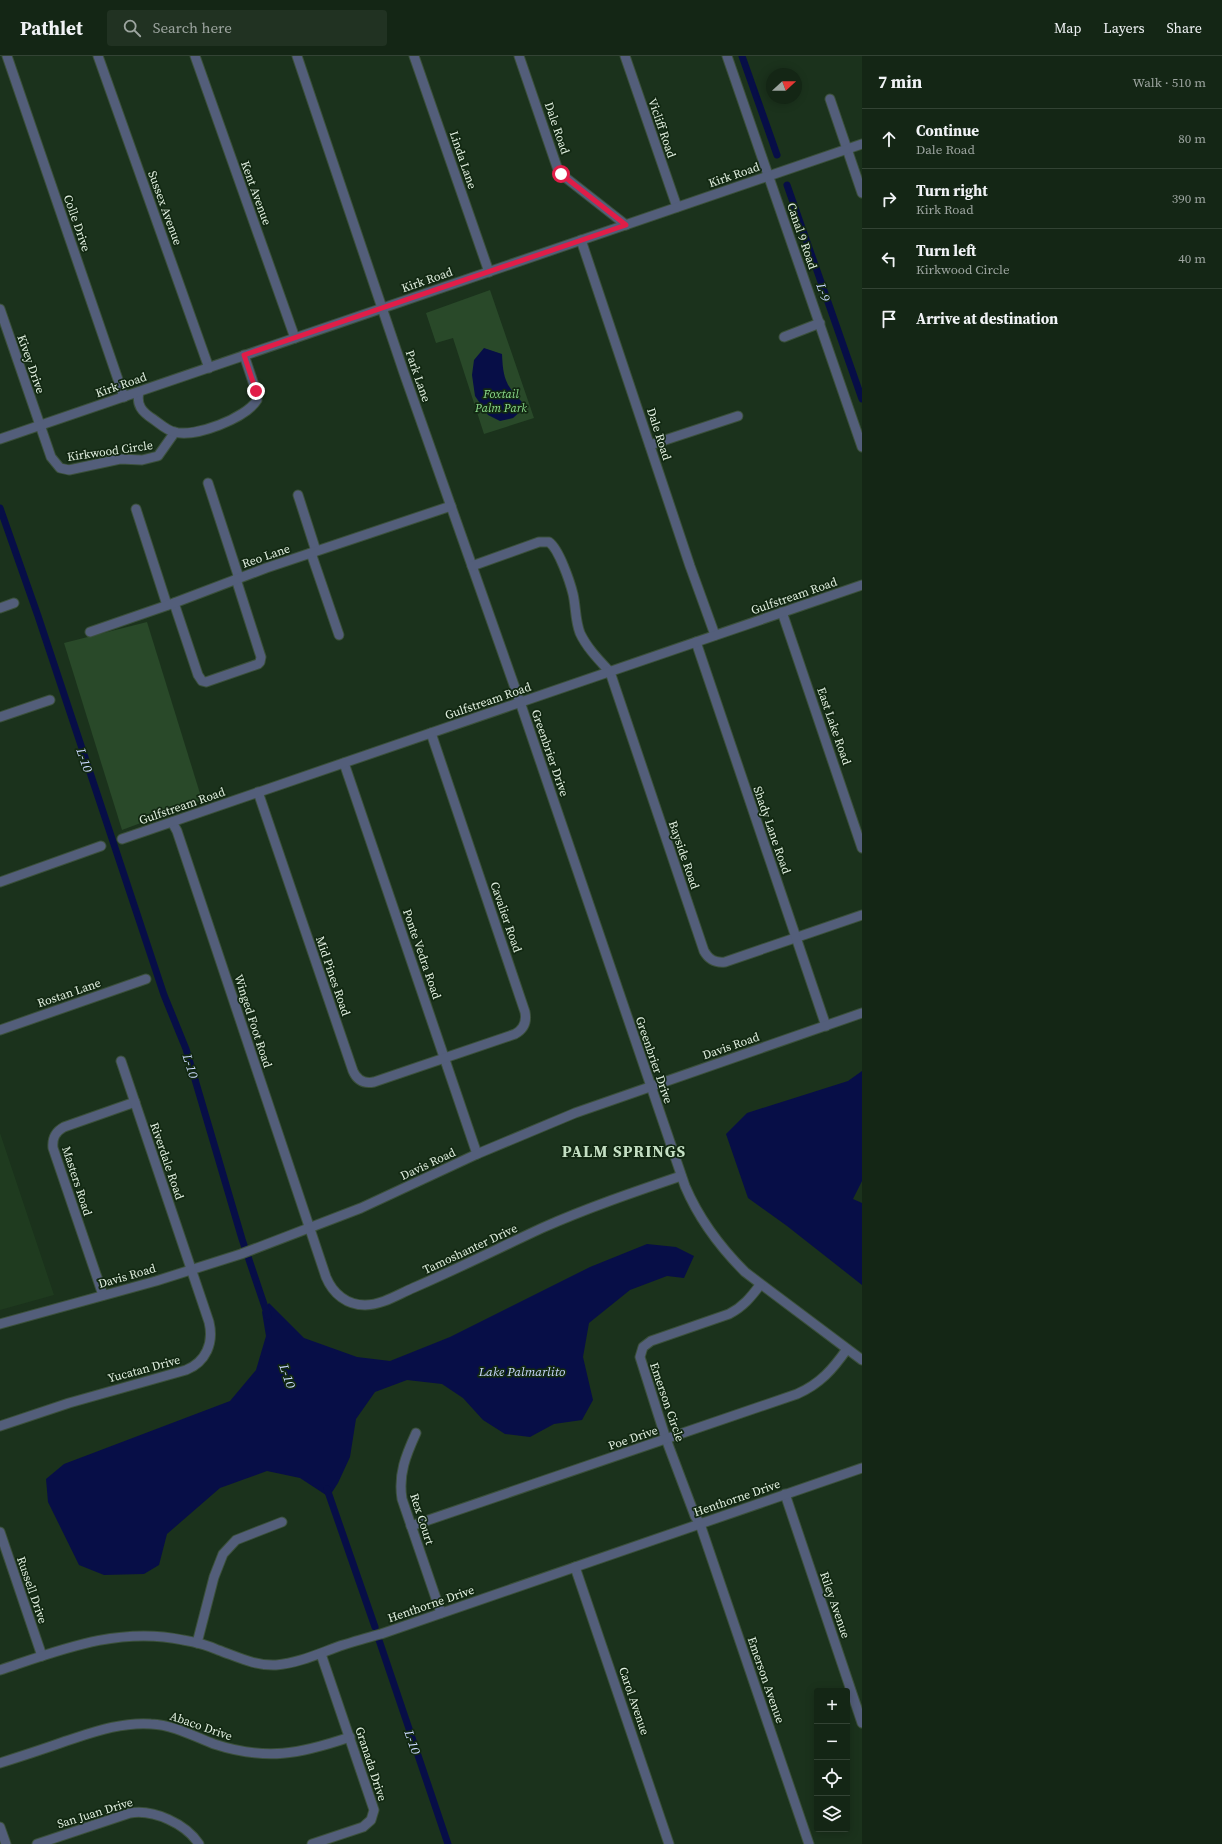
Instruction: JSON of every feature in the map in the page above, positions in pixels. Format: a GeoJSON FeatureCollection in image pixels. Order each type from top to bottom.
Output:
{"type":"FeatureCollection","features":[{"type":"Feature","properties":{"kind":"street","name":"Colle Drive"},"geometry":{"type":"LineString","coordinates":[[7,56],[124,397]]}},
{"type":"Feature","properties":{"kind":"street","name":"Sussex Avenue"},"geometry":{"type":"LineString","coordinates":[[98,56],[209,368]]}},
{"type":"Feature","properties":{"kind":"street","name":"Kent Avenue"},"geometry":{"type":"LineString","coordinates":[[195,56],[295,338]]}},
{"type":"Feature","properties":{"kind":"street","name":"Park Lane"},"geometry":{"type":"LineString","coordinates":[[297,56],[451,506],[520,702]]}},
{"type":"Feature","properties":{"kind":"street","name":"Linda Lane"},"geometry":{"type":"LineString","coordinates":[[414,56],[489,272]]}},
{"type":"Feature","properties":{"kind":"street","name":"Dale Road"},"geometry":{"type":"LineString","coordinates":[[519,56],[557,167],[561,174],[626,225]]}},
{"type":"Feature","properties":{"kind":"street","name":"Vicliff Road"},"geometry":{"type":"LineString","coordinates":[[625,56],[678,207]]}},
{"type":"Feature","properties":{"kind":"street","name":"Canal 9 Road"},"geometry":{"type":"LineString","coordinates":[[727,56],[862,447]]}},
{"type":"Feature","properties":{"kind":"street"},"geometry":{"type":"LineString","coordinates":[[830,99],[862,193]]}},
{"type":"Feature","properties":{"kind":"street","name":"Kirk Road"},"geometry":{"type":"LineString","coordinates":[[0,439],[862,144]]}},
{"type":"Feature","properties":{"kind":"street","name":"Dale Road"},"geometry":{"type":"LineString","coordinates":[[581,240],[715,635]]}},
{"type":"Feature","properties":{"kind":"street","name":"Kivey Drive"},"geometry":{"type":"LineString","coordinates":[[0,309],[40,426]]}},
{"type":"Feature","properties":{"kind":"street"},"geometry":{"type":"LineString","coordinates":[[784,337],[820,323]]}},
{"type":"Feature","properties":{"kind":"street"},"geometry":{"type":"LineString","coordinates":[[175,432],[192,432],[206,428],[239,416],[254,404],[257,400],[256,391],[244,355]]}},
{"type":"Feature","properties":{"kind":"street","name":"Kirkwood Circle"},"geometry":{"type":"LineString","coordinates":[[40,426],[53,461],[60,468],[69,470],[120,459],[142,460],[158,456],[175,432],[142,411],[138,402],[139,392]]}},
{"type":"Feature","properties":{"kind":"street"},"geometry":{"type":"LineString","coordinates":[[650,445],[738,416]]}},
{"type":"Feature","properties":{"kind":"street"},"geometry":{"type":"LineString","coordinates":[[136,509],[170,604],[198,675],[202,681],[206,682],[258,664],[261,657],[208,483]]}},
{"type":"Feature","properties":{"kind":"street"},"geometry":{"type":"LineString","coordinates":[[298,495],[313,552],[339,636]]}},
{"type":"Feature","properties":{"kind":"street","name":"Reo Lane"},"geometry":{"type":"LineString","coordinates":[[90,632],[238,578],[451,506]]}},
{"type":"Feature","properties":{"kind":"street"},"geometry":{"type":"LineString","coordinates":[[472,566],[539,542],[544,541],[553,545],[556,548],[572,590],[574,614],[580,633],[591,651],[610,672]]}},
{"type":"Feature","properties":{"kind":"street","name":"Gulfstream Road"},"geometry":{"type":"LineString","coordinates":[[122,839],[862,585]]}},
{"type":"Feature","properties":{"kind":"street"},"geometry":{"type":"LineString","coordinates":[[0,608],[14,603]]}},
{"type":"Feature","properties":{"kind":"street","name":"East Lake Road"},"geometry":{"type":"LineString","coordinates":[[782,612],[862,848]]}},
{"type":"Feature","properties":{"kind":"street","name":"Shady Lane Road"},"geometry":{"type":"LineString","coordinates":[[696,642],[826,1026]]}},
{"type":"Feature","properties":{"kind":"street","name":"Bayside Road"},"geometry":{"type":"LineString","coordinates":[[610,672],[706,956],[715,962],[725,962],[796,938]]}},
{"type":"Feature","properties":{"kind":"street"},"geometry":{"type":"LineString","coordinates":[[0,717],[50,700]]}},
{"type":"Feature","properties":{"kind":"street","name":"Greenbrier Drive"},"geometry":{"type":"LineString","coordinates":[[520,702],[688,1195],[708,1230],[730,1258],[760,1285],[862,1360]]}},
{"type":"Feature","properties":{"kind":"street","name":"Cavalier Road"},"geometry":{"type":"LineString","coordinates":[[431,733],[526,1017],[523,1027],[515,1034],[444,1058]]}},
{"type":"Feature","properties":{"kind":"street","name":"Ponte Vedra Road"},"geometry":{"type":"LineString","coordinates":[[344,763],[477,1154]]}},
{"type":"Feature","properties":{"kind":"street","name":"Mid Pines Road"},"geometry":{"type":"LineString","coordinates":[[258,792],[355,1076],[363,1082],[374,1082],[444,1058]]}},
{"type":"Feature","properties":{"kind":"street","name":"Winged Foot Road"},"geometry":{"type":"LineString","coordinates":[[172,822],[177,831],[310,1229]]}},
{"type":"Feature","properties":{"kind":"street"},"geometry":{"type":"LineString","coordinates":[[0,882],[101,846]]}},
{"type":"Feature","properties":{"kind":"street"},"geometry":{"type":"LineString","coordinates":[[796,938],[862,915]]}},
{"type":"Feature","properties":{"kind":"street","name":"Rostan Lane"},"geometry":{"type":"LineString","coordinates":[[0,1030],[146,979]]}},
{"type":"Feature","properties":{"kind":"street","name":"Davis Road"},"geometry":{"type":"LineString","coordinates":[[0,1324],[191,1270],[310,1229],[405,1188],[477,1154],[575,1113],[862,1013]]}},
{"type":"Feature","properties":{"kind":"street","name":"Riverdale Road"},"geometry":{"type":"LineString","coordinates":[[120,1061],[191,1270]]}},
{"type":"Feature","properties":{"kind":"street","name":"Masters Road"},"geometry":{"type":"LineString","coordinates":[[103,1295],[53,1148],[53,1138],[59,1129],[135,1102]]}},
{"type":"Feature","properties":{"kind":"street","name":"Tamoshanter Drive"},"geometry":{"type":"LineString","coordinates":[[310,1229],[326,1278],[334,1291],[351,1303],[371,1305],[410,1289],[544,1227],[589,1208],[681,1176]]}},
{"type":"Feature","properties":{"kind":"street","name":"Yucatan Drive"},"geometry":{"type":"LineString","coordinates":[[0,1426],[69,1403],[186,1370],[198,1363],[207,1352],[211,1333],[191,1270]]}},
{"type":"Feature","properties":{"kind":"street","name":"Emerson Circle"},"geometry":{"type":"LineString","coordinates":[[700,1524],[695,1516],[666,1439],[640,1362],[640,1357],[643,1347],[651,1340],[734,1311],[747,1302],[760,1285]]}},
{"type":"Feature","properties":{"kind":"street","name":"Poe Drive"},"geometry":{"type":"LineString","coordinates":[[411,1526],[808,1389],[826,1376],[847,1349]]}},
{"type":"Feature","properties":{"kind":"street","name":"Rex Court"},"geometry":{"type":"LineString","coordinates":[[416,1432],[405,1457],[400,1478],[402,1499],[441,1613]]}},
{"type":"Feature","properties":{"kind":"street","name":"Henthorne Drive"},"geometry":{"type":"LineString","coordinates":[[0,1670],[80,1644],[122,1636],[160,1636],[197,1643],[244,1660],[266,1665],[288,1663],[321,1654],[343,1645],[441,1613],[862,1468]]}},
{"type":"Feature","properties":{"kind":"street","name":"Riley Avenue"},"geometry":{"type":"LineString","coordinates":[[785,1494],[862,1723]]}},
{"type":"Feature","properties":{"kind":"street"},"geometry":{"type":"LineString","coordinates":[[197,1643],[214,1577],[223,1554],[236,1540],[282,1522]]}},
{"type":"Feature","properties":{"kind":"street","name":"Emerson Avenue"},"geometry":{"type":"LineString","coordinates":[[700,1524],[809,1844]]}},
{"type":"Feature","properties":{"kind":"street","name":"Russell Drive"},"geometry":{"type":"LineString","coordinates":[[0,1532],[42,1656]]}},
{"type":"Feature","properties":{"kind":"street","name":"Carol Avenue"},"geometry":{"type":"LineString","coordinates":[[575,1567],[669,1844]]}},
{"type":"Feature","properties":{"kind":"street","name":"Granada Drive"},"geometry":{"type":"LineString","coordinates":[[312,1844],[363,1827],[371,1820],[373,1815],[373,1805],[321,1654]]}},
{"type":"Feature","properties":{"kind":"street","name":"Abaco Drive"},"geometry":{"type":"LineString","coordinates":[[0,1763],[103,1729],[136,1724],[163,1725],[179,1729],[228,1748],[252,1753],[270,1754],[304,1751],[350,1737]]}},
{"type":"Feature","properties":{"kind":"street","name":"San Juan Drive"},"geometry":{"type":"LineString","coordinates":[[37,1844],[130,1813],[141,1812],[156,1815],[184,1829],[193,1835],[200,1844]]}},
{"type":"Feature","properties":{"kind":"street"},"geometry":{"type":"LineString","coordinates":[[0,1827],[6,1844]]}},
{"type":"Feature","properties":{"kind":"shaded area"},"geometry":{"type":"Polygon","coordinates":[[[0,1133],[54,1295],[0,1310],[0,1133]]]}},
{"type":"Feature","properties":{"kind":"green space","name":"Foxtail Palm Park"},"geometry":{"type":"Polygon","coordinates":[[[490,290],[534,418],[484,434],[453,338],[436,343],[426,313],[490,290]]]}},
{"type":"Feature","properties":{"kind":"green space"},"geometry":{"type":"Polygon","coordinates":[[[147,622],[202,800],[122,830],[64,643],[147,622]]]}},
{"type":"Feature","properties":{"kind":"water"},"geometry":{"type":"Polygon","coordinates":[[[484,348],[502,354],[504,375],[508,385],[522,402],[521,411],[513,418],[500,421],[488,415],[475,396],[472,375],[474,360],[484,348]]]}},
{"type":"Feature","properties":{"kind":"water"},"geometry":{"type":"Polygon","coordinates":[[[862,1071],[862,1181],[853,1199],[862,1203],[862,1285],[787,1226],[748,1198],[726,1134],[747,1113],[848,1081],[862,1071]]]}},
{"type":"Feature","properties":{"kind":"water","name":"Lake Palmarlito"},"geometry":{"type":"Polygon","coordinates":[[[647,1244],[676,1247],[694,1256],[684,1278],[667,1276],[630,1290],[589,1323],[583,1357],[593,1400],[582,1420],[554,1424],[530,1437],[505,1434],[483,1420],[463,1398],[442,1384],[407,1380],[375,1392],[356,1419],[350,1457],[338,1483],[329,1497],[300,1478],[267,1471],[220,1488],[167,1534],[159,1565],[144,1574],[104,1575],[79,1565],[48,1502],[46,1479],[64,1464],[230,1401],[256,1370],[266,1336],[262,1312],[269,1303],[304,1338],[357,1357],[390,1361],[450,1337],[590,1267],[647,1244]]]}},
{"type":"Feature","properties":{"kind":"waterway","name":"L-9"},"geometry":{"type":"LineString","coordinates":[[742,56],[777,155]]}},
{"type":"Feature","properties":{"kind":"waterway","name":"L-9"},"geometry":{"type":"LineString","coordinates":[[787,185],[862,399]]}},
{"type":"Feature","properties":{"kind":"waterway","name":"L-10"},"geometry":{"type":"LineString","coordinates":[[0,508],[38,616],[164,995],[186,1049],[242,1239],[268,1316]]}},
{"type":"Feature","properties":{"kind":"waterway","name":"L-10"},"geometry":{"type":"LineString","coordinates":[[327,1489],[375,1627]]}},
{"type":"Feature","properties":{"kind":"waterway","name":"L-10"},"geometry":{"type":"LineString","coordinates":[[379,1640],[448,1844]]}},
{"type":"Feature","properties":{"kind":"district","name":"PALM SPRINGS"},"geometry":{"type":"Point","coordinates":[624,1151]}},
{"type":"Feature","properties":{"kind":"route"},"geometry":{"type":"LineString","coordinates":[[256,391],[244,355],[626,225],[561,174]]}}]}
